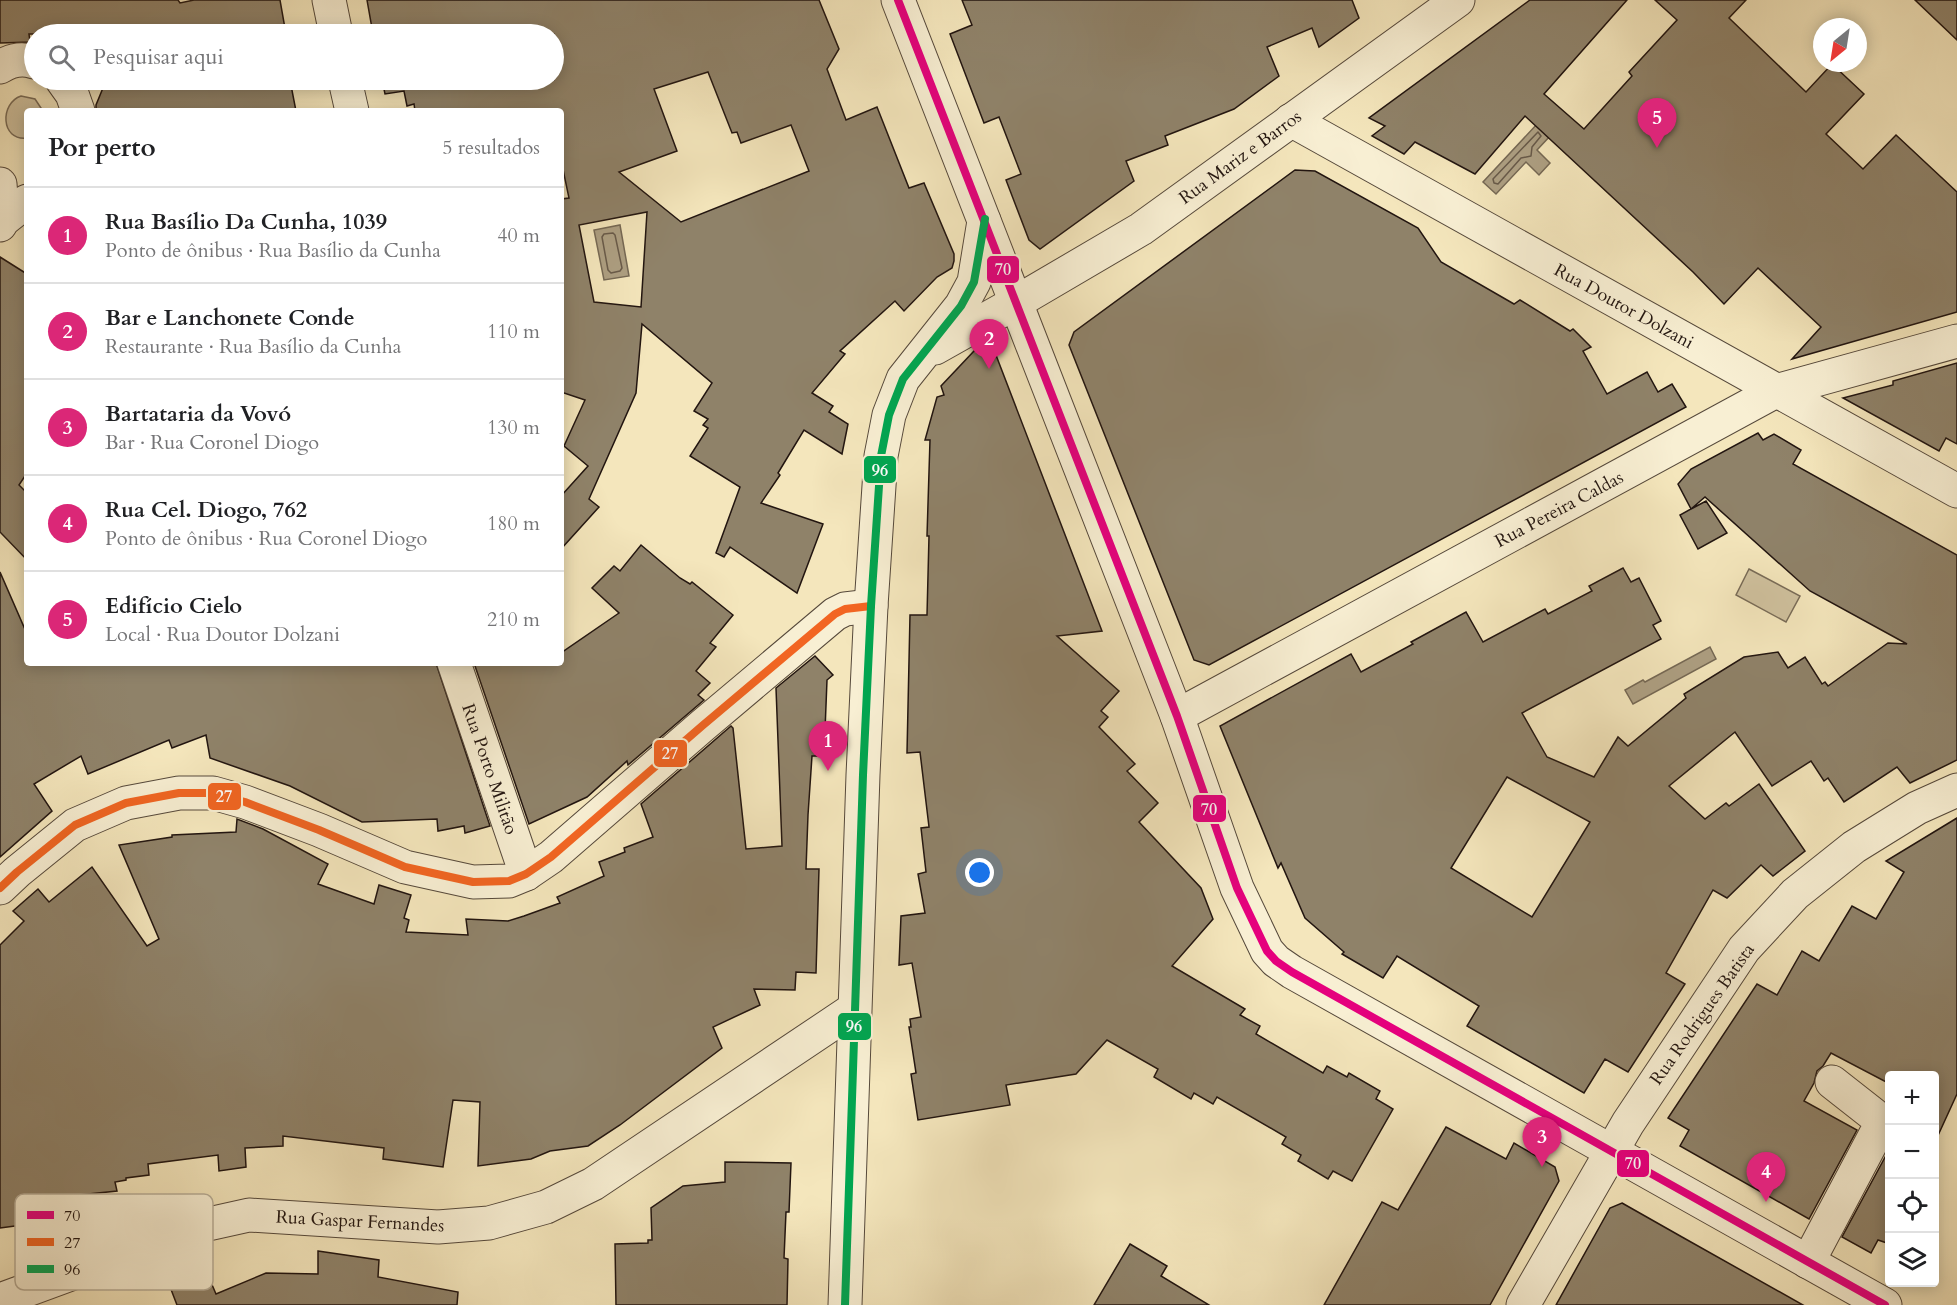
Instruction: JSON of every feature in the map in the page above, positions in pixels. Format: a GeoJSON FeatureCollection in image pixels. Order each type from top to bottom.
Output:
{"type":"FeatureCollection","features":[{"type":"Feature","properties":{"kind":"street"},"geometry":{"type":"LineString","coordinates":[[329,0],[334,24]]}},
{"type":"Feature","properties":{"kind":"street"},"geometry":{"type":"LineString","coordinates":[[898,0],[1177,716],[1237,888],[1267,951],[1276,962],[1885,1305]]}},
{"type":"Feature","properties":{"kind":"street","name":"Rua Mariz e Barros"},"geometry":{"type":"LineString","coordinates":[[918,358],[1141,229],[1458,0]]}},
{"type":"Feature","properties":{"kind":"street"},"geometry":{"type":"LineString","coordinates":[[0,67],[7,62],[24,61]]}},
{"type":"Feature","properties":{"kind":"street"},"geometry":{"type":"LineString","coordinates":[[69,90],[77,108]]}},
{"type":"Feature","properties":{"kind":"street"},"geometry":{"type":"LineString","coordinates":[[347,90],[351,108]]}},
{"type":"Feature","properties":{"kind":"street","name":"Rua Doutor Dolzani"},"geometry":{"type":"LineString","coordinates":[[1291,120],[1957,492]]}},
{"type":"Feature","properties":{"kind":"street"},"geometry":{"type":"LineString","coordinates":[[0,184],[10,216]]}},
{"type":"Feature","properties":{"kind":"street"},"geometry":{"type":"LineString","coordinates":[[845,1305],[854,1009],[871,606],[881,456],[889,415],[903,379],[961,306],[974,282],[985,219]]}},
{"type":"Feature","properties":{"kind":"street","name":"Rua Pereira Caldas"},"geometry":{"type":"LineString","coordinates":[[1177,716],[1776,391],[1957,341]]}},
{"type":"Feature","properties":{"kind":"street"},"geometry":{"type":"LineString","coordinates":[[0,888],[75,825],[126,803],[179,794],[213,793],[245,802],[319,830],[405,867],[473,882],[508,881],[526,874],[552,857],[835,614],[845,609],[871,606]]}},
{"type":"Feature","properties":{"kind":"street","name":"Rua Porto Militão"},"geometry":{"type":"LineString","coordinates":[[455,666],[526,874]]}},
{"type":"Feature","properties":{"kind":"street","name":"Rua Rodrigues Batista"},"geometry":{"type":"LineString","coordinates":[[1523,1305],[1628,1123],[1744,949],[1796,894],[1854,847],[1917,808],[1957,790]]}},
{"type":"Feature","properties":{"kind":"street","name":"Rua Gaspar Fernandes"},"geometry":{"type":"LineString","coordinates":[[213,1223],[249,1215],[438,1227],[489,1223],[546,1207],[593,1184],[854,1009]]}},
{"type":"Feature","properties":{"kind":"street"},"geometry":{"type":"LineString","coordinates":[[1809,1262],[1879,1128],[1878,1119],[1874,1115],[1832,1082]]}},
{"type":"Feature","properties":{"kind":"street","name":"Rua Gaspar Fernandes"},"geometry":{"type":"LineString","coordinates":[[0,1300],[27,1290]]}},
{"type":"Feature","properties":{"kind":"shaded area"},"geometry":{"type":"Polygon","coordinates":[[[21,96],[35,99],[41,108],[24,108],[24,138],[12,134],[6,121],[9,106],[21,96]]]}},
{"type":"Feature","properties":{"kind":"shaded area"},"geometry":{"type":"Polygon","coordinates":[[[1749,569],[1800,596],[1786,622],[1736,595],[1749,569]]]}},
{"type":"Feature","properties":{"kind":"water"},"geometry":{"type":"Polygon","coordinates":[[[1538,123],[1551,135],[1537,150],[1550,163],[1539,175],[1526,162],[1496,194],[1483,182],[1538,123]]]}},
{"type":"Feature","properties":{"kind":"water"},"geometry":{"type":"Polygon","coordinates":[[[620,225],[629,276],[604,280],[594,230],[620,225]]]}},
{"type":"Feature","properties":{"kind":"water"},"geometry":{"type":"Polygon","coordinates":[[[1710,647],[1716,659],[1633,704],[1625,690],[1643,680],[1645,682],[1710,647]]]}},
{"type":"Feature","properties":{"kind":"building"},"geometry":{"type":"Polygon","coordinates":[[[0,0],[178,0],[180,3],[194,0],[280,0],[284,24],[24,24],[24,42],[0,43],[0,0]]]}},
{"type":"Feature","properties":{"kind":"building"},"geometry":{"type":"Polygon","coordinates":[[[367,0],[819,0],[839,49],[827,69],[846,120],[877,107],[909,188],[924,183],[954,254],[954,261],[952,268],[937,277],[904,311],[895,301],[840,351],[845,354],[812,393],[833,406],[829,412],[848,424],[842,454],[804,430],[778,473],[780,475],[761,503],[823,524],[797,593],[730,547],[724,557],[716,553],[740,487],[690,456],[708,428],[703,425],[708,419],[694,411],[712,383],[642,324],[636,393],[589,499],[599,507],[564,546],[564,493],[588,466],[564,446],[585,400],[564,393],[564,199],[569,198],[564,174],[564,108],[415,108],[414,104],[407,106],[404,91],[385,94],[384,90],[564,90],[564,24],[371,24],[367,0]],[[708,72],[654,89],[677,151],[619,172],[681,222],[809,171],[791,125],[741,143],[737,132],[732,133],[708,72]],[[647,212],[579,225],[594,302],[641,307],[647,212]]]}},
{"type":"Feature","properties":{"kind":"building"},"geometry":{"type":"Polygon","coordinates":[[[962,0],[1352,0],[1359,18],[1319,47],[1312,28],[1267,47],[1279,76],[1234,109],[1165,136],[1168,145],[1126,161],[1134,181],[1040,249],[1029,240],[1006,180],[1021,174],[999,117],[984,123],[950,34],[972,25],[962,0]]]}},
{"type":"Feature","properties":{"kind":"building"},"geometry":{"type":"Polygon","coordinates":[[[1530,0],[1627,0],[1544,94],[1584,129],[1632,76],[1629,72],[1677,20],[1655,0],[1746,0],[1729,18],[1806,92],[1825,72],[1841,72],[1864,94],[1826,134],[1863,169],[1896,135],[1957,192],[1957,312],[1792,359],[1821,327],[1758,268],[1724,304],[1693,272],[1525,116],[1475,174],[1415,142],[1404,154],[1372,136],[1385,126],[1369,118],[1530,0]]]}},
{"type":"Feature","properties":{"kind":"building"},"geometry":{"type":"Polygon","coordinates":[[[1915,0],[1957,0],[1957,40],[1915,0]]]}},
{"type":"Feature","properties":{"kind":"building"},"geometry":{"type":"Polygon","coordinates":[[[102,90],[292,90],[295,108],[96,108],[102,90]]]}},
{"type":"Feature","properties":{"kind":"building"},"geometry":{"type":"Polygon","coordinates":[[[1295,170],[1315,171],[1418,228],[1441,262],[1514,304],[1520,300],[1570,331],[1573,329],[1591,347],[1583,351],[1607,394],[1647,372],[1658,392],[1672,384],[1686,407],[1209,665],[1194,660],[1069,345],[1074,332],[1295,170]]]}},
{"type":"Feature","properties":{"kind":"building"},"geometry":{"type":"Polygon","coordinates":[[[0,257],[24,272],[24,478],[19,485],[24,490],[24,557],[0,532],[0,257]]]}},
{"type":"Feature","properties":{"kind":"building"},"geometry":{"type":"Polygon","coordinates":[[[982,348],[994,350],[1102,631],[1057,636],[1119,691],[1101,711],[1108,717],[1099,727],[1135,764],[1127,771],[1158,803],[1139,822],[1201,888],[1213,919],[1172,966],[1245,1009],[1240,1015],[1260,1026],[1256,1034],[1323,1073],[1327,1066],[1347,1077],[1349,1073],[1380,1091],[1376,1099],[1393,1109],[1352,1181],[1333,1171],[1328,1179],[1298,1161],[1301,1155],[1282,1144],[1286,1137],[1217,1097],[1213,1104],[1194,1093],[1191,1099],[1154,1077],[1158,1069],[1107,1040],[1076,1074],[1006,1085],[1010,1105],[918,1120],[911,1074],[916,1073],[909,1027],[911,1027],[910,1019],[921,1017],[912,963],[899,965],[901,916],[925,913],[918,874],[926,872],[921,828],[929,827],[920,752],[907,753],[910,615],[927,615],[930,440],[925,440],[937,397],[944,395],[941,386],[975,350],[982,348]]]}},
{"type":"Feature","properties":{"kind":"building"},"geometry":{"type":"Polygon","coordinates":[[[1957,363],[1957,444],[1946,438],[1939,451],[1843,398],[1893,385],[1893,381],[1957,363]]]}},
{"type":"Feature","properties":{"kind":"building"},"geometry":{"type":"Polygon","coordinates":[[[1758,433],[1763,440],[1774,434],[1801,450],[1793,464],[1957,555],[1957,760],[1910,783],[1897,767],[1844,802],[1828,778],[1824,781],[1811,761],[1772,786],[1735,732],[1669,786],[1705,819],[1726,803],[1729,806],[1759,784],[1805,851],[1773,876],[1761,865],[1727,898],[1713,890],[1666,973],[1685,984],[1628,1072],[1605,1059],[1584,1093],[1467,1026],[1479,1006],[1397,956],[1383,978],[1342,954],[1344,952],[1305,918],[1281,863],[1278,868],[1220,726],[1351,654],[1361,672],[1466,612],[1483,642],[1545,609],[1548,614],[1592,591],[1589,586],[1623,568],[1631,582],[1639,578],[1661,621],[1653,625],[1661,639],[1522,713],[1547,757],[1594,777],[1618,737],[1628,746],[1686,698],[1684,694],[1744,657],[1778,652],[1788,668],[1805,657],[1822,684],[1825,682],[1828,686],[1888,643],[1907,644],[1810,591],[1705,497],[1691,509],[1678,484],[1691,469],[1758,433]],[[1507,777],[1451,868],[1532,917],[1590,822],[1507,777]]]}},
{"type":"Feature","properties":{"kind":"building"},"geometry":{"type":"Polygon","coordinates":[[[1706,501],[1727,533],[1698,549],[1680,515],[1706,501]]]}},
{"type":"Feature","properties":{"kind":"building"},"geometry":{"type":"Polygon","coordinates":[[[641,545],[680,578],[690,584],[692,582],[733,615],[710,643],[716,647],[696,671],[710,683],[698,695],[704,700],[628,765],[627,761],[587,797],[529,824],[475,666],[564,666],[564,651],[619,613],[592,588],[614,566],[620,571],[641,545]]]}},
{"type":"Feature","properties":{"kind":"building"},"geometry":{"type":"Polygon","coordinates":[[[0,572],[24,627],[24,666],[437,666],[490,826],[465,833],[464,826],[438,831],[437,819],[362,822],[290,786],[210,758],[206,735],[172,748],[169,740],[88,774],[81,756],[34,784],[52,811],[0,857],[0,572]]]}},
{"type":"Feature","properties":{"kind":"building"},"geometry":{"type":"Polygon","coordinates":[[[815,656],[833,675],[827,680],[824,756],[812,756],[808,815],[806,869],[819,869],[816,973],[796,972],[795,990],[754,989],[760,1005],[713,1027],[722,1048],[620,1125],[588,1146],[550,1151],[531,1159],[478,1166],[480,1102],[453,1100],[443,1167],[383,1159],[384,1148],[283,1136],[283,1146],[245,1148],[246,1167],[219,1171],[218,1155],[148,1164],[149,1175],[115,1182],[117,1191],[88,1194],[15,1194],[15,1226],[0,1228],[0,945],[24,921],[13,911],[38,889],[49,902],[92,867],[147,946],[159,939],[119,845],[172,837],[172,835],[236,832],[237,819],[263,829],[328,864],[318,884],[374,904],[379,885],[411,895],[404,918],[409,920],[406,932],[468,935],[466,919],[508,921],[560,903],[557,897],[604,876],[599,862],[625,852],[624,848],[653,837],[641,804],[731,726],[746,849],[782,846],[776,688],[815,656]]]}},
{"type":"Feature","properties":{"kind":"building"},"geometry":{"type":"Polygon","coordinates":[[[1957,818],[1957,1094],[1939,1133],[1939,1071],[1885,1071],[1885,1081],[1831,1053],[1817,1071],[1814,1083],[1804,1101],[1857,1130],[1809,1219],[1680,1146],[1689,1130],[1668,1118],[1757,984],[1777,995],[1802,951],[1819,961],[1852,906],[1876,919],[1904,872],[1886,861],[1957,818]]]}},
{"type":"Feature","properties":{"kind":"building"},"geometry":{"type":"Polygon","coordinates":[[[1446,1127],[1506,1159],[1514,1143],[1555,1167],[1559,1181],[1490,1305],[1324,1305],[1382,1202],[1398,1210],[1446,1127]]]}},
{"type":"Feature","properties":{"kind":"building"},"geometry":{"type":"Polygon","coordinates":[[[1885,1157],[1885,1242],[1878,1240],[1871,1253],[1842,1237],[1885,1157]]]}},
{"type":"Feature","properties":{"kind":"building"},"geometry":{"type":"Polygon","coordinates":[[[725,1162],[791,1163],[784,1258],[788,1259],[787,1305],[616,1305],[615,1244],[648,1243],[648,1240],[652,1240],[651,1208],[683,1186],[725,1182],[725,1162]]]}},
{"type":"Feature","properties":{"kind":"building"},"geometry":{"type":"Polygon","coordinates":[[[1622,1203],[1803,1305],[1556,1305],[1610,1208],[1622,1203]]]}},
{"type":"Feature","properties":{"kind":"building"},"geometry":{"type":"Polygon","coordinates":[[[1130,1244],[1167,1266],[1161,1276],[1209,1305],[1094,1305],[1130,1244]]]}},
{"type":"Feature","properties":{"kind":"building"},"geometry":{"type":"Polygon","coordinates":[[[318,1251],[379,1260],[378,1277],[458,1292],[457,1305],[177,1305],[171,1290],[213,1290],[213,1287],[216,1294],[266,1273],[318,1274],[318,1251]]]}},
{"type":"Feature","properties":{"kind":"transit line","name":"70"},"geometry":{"type":"LineString","coordinates":[[898,0],[1177,716],[1237,888],[1267,951],[1276,961],[1292,972],[1885,1305]]}},
{"type":"Feature","properties":{"kind":"transit line","name":"96"},"geometry":{"type":"LineString","coordinates":[[845,1305],[863,775],[881,456],[889,415],[903,379],[961,306],[974,282],[985,219]]}},
{"type":"Feature","properties":{"kind":"transit line","name":"27"},"geometry":{"type":"LineString","coordinates":[[0,888],[75,825],[126,803],[179,793],[213,793],[245,802],[319,830],[405,867],[473,882],[509,881],[526,874],[551,857],[835,614],[845,609],[871,606]]}},
{"type":"Feature","properties":{"kind":"place","name":"Edifício Cielo"},"geometry":{"type":"Point","coordinates":[1657,148]}},
{"type":"Feature","properties":{"kind":"place","name":"Bar e Lanchonete Conde"},"geometry":{"type":"Point","coordinates":[989,369]}},
{"type":"Feature","properties":{"kind":"place","name":"Rua Basílio Da Cunha, 1039"},"geometry":{"type":"Point","coordinates":[828,771]}},
{"type":"Feature","properties":{"kind":"place","name":"Bartataria da Vovó"},"geometry":{"type":"Point","coordinates":[1542,1167]}},
{"type":"Feature","properties":{"kind":"place","name":"Rua Cel. Diogo, 762"},"geometry":{"type":"Point","coordinates":[1766,1202]}}]}
